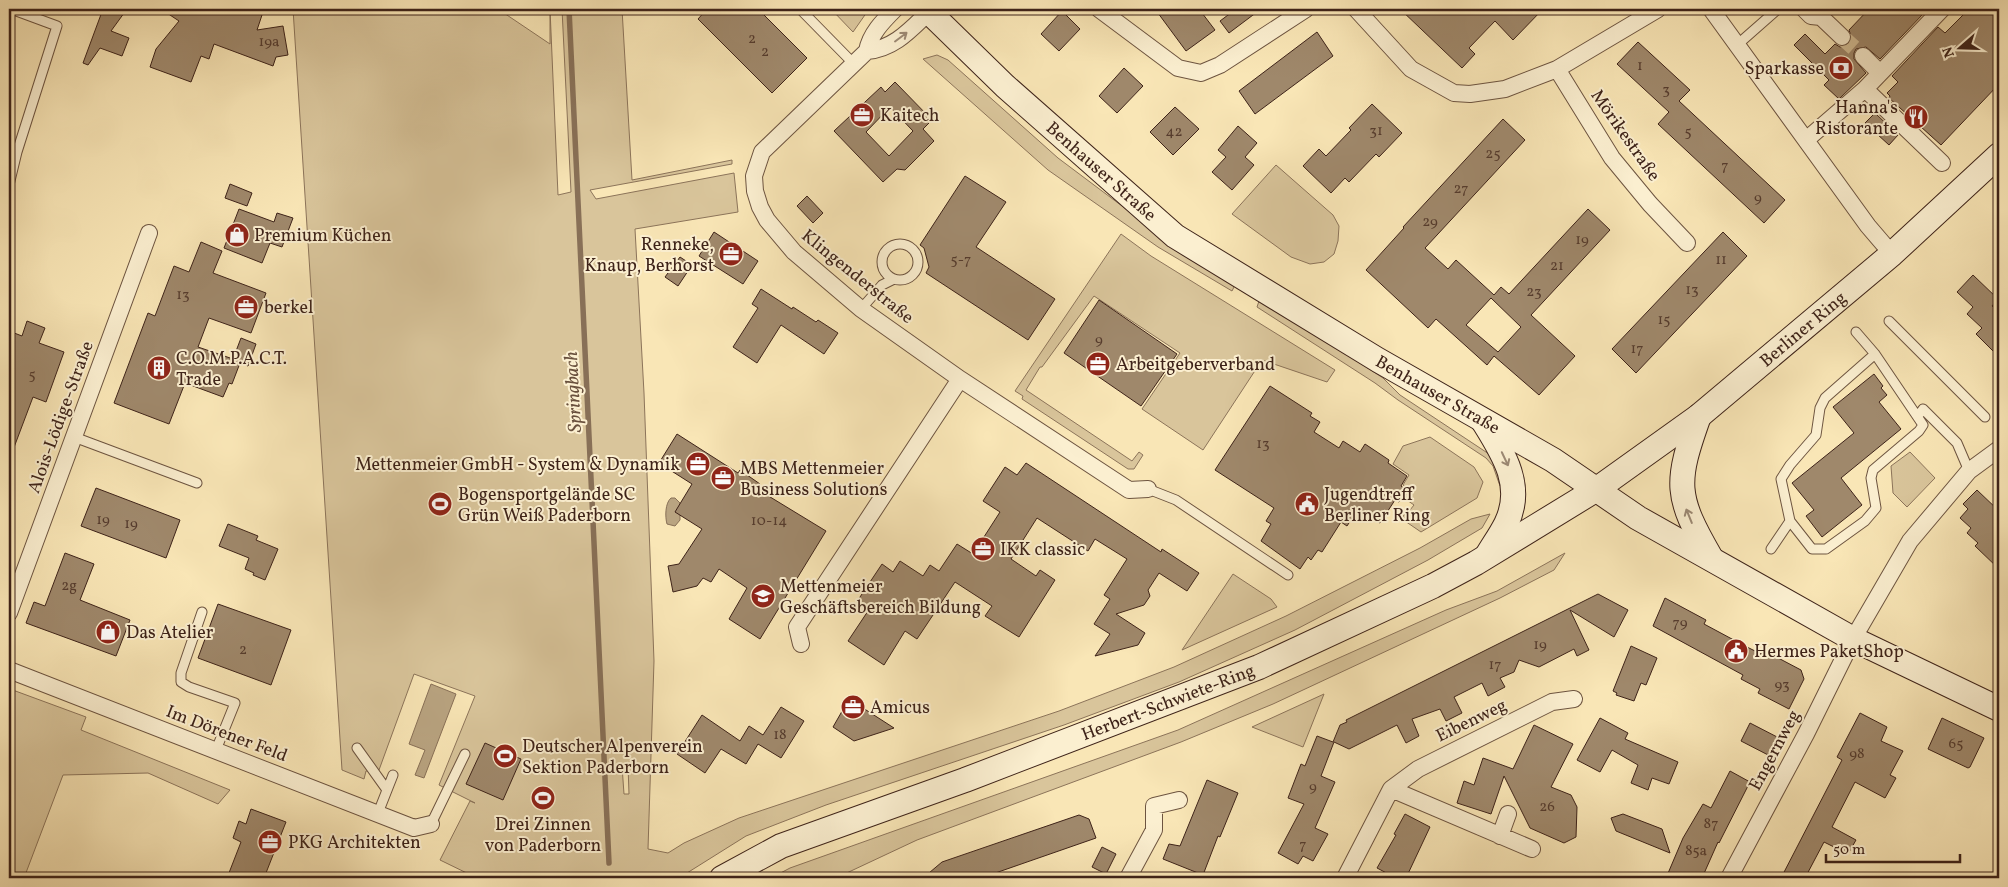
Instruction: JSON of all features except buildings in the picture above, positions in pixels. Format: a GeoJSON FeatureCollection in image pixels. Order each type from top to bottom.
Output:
{"type":"FeatureCollection","features":[{"type":"Feature","properties":{"kind":"main road","name":"Benhauser Straße"},"geometry":{"type":"LineString","coordinates":[[928,10],[1005,86],[1175,236],[1378,360],[1553,460],[1638,518],[1853,639],[1999,709]]}},
{"type":"Feature","properties":{"kind":"main road","name":"Berliner Ring"},"geometry":{"type":"LineString","coordinates":[[1596,489],[1699,416],[1892,254],[1999,155]]}},
{"type":"Feature","properties":{"kind":"main road"},"geometry":{"type":"LineString","coordinates":[[1699,416],[1685,459],[1681,479],[1682,493],[1688,516],[1712,559]]}},
{"type":"Feature","properties":{"kind":"main road"},"geometry":{"type":"LineString","coordinates":[[1480,418],[1508,464],[1514,484],[1512,509],[1507,523],[1487,556]]}},
{"type":"Feature","properties":{"kind":"main road","name":"Herbert-Schwiete-Ring"},"geometry":{"type":"LineString","coordinates":[[722,878],[781,846],[965,780],[1259,666],[1433,586],[1487,556],[1596,489]]}},
{"type":"Feature","properties":{"kind":"street","name":"Klingenderstraße"},"geometry":{"type":"LineString","coordinates":[[867,51],[869,40],[895,9]]}},
{"type":"Feature","properties":{"kind":"street"},"geometry":{"type":"LineString","coordinates":[[1099,9],[1178,68],[1201,73],[1220,65],[1306,9]]}},
{"type":"Feature","properties":{"kind":"street"},"geometry":{"type":"LineString","coordinates":[[1356,9],[1411,69],[1454,94],[1470,94],[1505,89],[1557,68],[1658,9]]}},
{"type":"Feature","properties":{"kind":"street"},"geometry":{"type":"LineString","coordinates":[[1711,9],[1868,226],[1892,254]]}},
{"type":"Feature","properties":{"kind":"street"},"geometry":{"type":"LineString","coordinates":[[1804,9],[1811,16],[1821,17],[1842,37]]}},
{"type":"Feature","properties":{"kind":"street"},"geometry":{"type":"LineString","coordinates":[[1806,140],[1865,89],[1942,9]]}},
{"type":"Feature","properties":{"kind":"street","name":"Klingenderstraße"},"geometry":{"type":"LineString","coordinates":[[928,10],[901,39],[879,50],[867,51],[762,152],[754,176],[755,191],[760,207],[784,241],[861,309],[960,379],[1129,490],[1148,489]]}},
{"type":"Feature","properties":{"kind":"street"},"geometry":{"type":"LineString","coordinates":[[1862,56],[1880,73]]}},
{"type":"Feature","properties":{"kind":"street","name":"Mörikestraße"},"geometry":{"type":"LineString","coordinates":[[1557,68],[1612,158],[1650,204],[1687,243]]}},
{"type":"Feature","properties":{"kind":"street"},"geometry":{"type":"LineString","coordinates":[[1865,89],[1942,163]]}},
{"type":"Feature","properties":{"kind":"street","name":"Alois-Lödige-Straße"},"geometry":{"type":"LineString","coordinates":[[9,614],[149,234]]}},
{"type":"Feature","properties":{"kind":"street"},"geometry":{"type":"LineString","coordinates":[[801,644],[797,627],[960,379]]}},
{"type":"Feature","properties":{"kind":"street","name":"Engernweg"},"geometry":{"type":"LineString","coordinates":[[1729,878],[1806,734],[1853,639],[1910,541],[1969,471],[1999,449]]}},
{"type":"Feature","properties":{"kind":"street","name":"Im Dörener Feld"},"geometry":{"type":"LineString","coordinates":[[9,670],[414,828],[432,824]]}},
{"type":"Feature","properties":{"kind":"street","name":"Eibenweg"},"geometry":{"type":"LineString","coordinates":[[1345,878],[1391,789],[1418,769],[1552,702],[1574,699]]}},
{"type":"Feature","properties":{"kind":"street"},"geometry":{"type":"LineString","coordinates":[[1391,789],[1532,849]]}},
{"type":"Feature","properties":{"kind":"street"},"geometry":{"type":"LineString","coordinates":[[1128,878],[1154,830],[1154,806],[1179,800]]}},
{"type":"Feature","properties":{"kind":"street"},"geometry":{"type":"LineString","coordinates":[[1500,836],[1508,814]]}},
{"type":"Feature","properties":{"kind":"lane"},"geometry":{"type":"LineString","coordinates":[[9,185],[17,152],[56,26],[11,9]]}},
{"type":"Feature","properties":{"kind":"lane"},"geometry":{"type":"LineString","coordinates":[[800,9],[853,63]]}},
{"type":"Feature","properties":{"kind":"lane"},"geometry":{"type":"LineString","coordinates":[[1737,45],[1778,9]]}},
{"type":"Feature","properties":{"kind":"lane"},"geometry":{"type":"LineString","coordinates":[[861,309],[882,284],[894,279],[909,278],[916,270],[916,254],[908,246],[896,244],[891,246],[883,255],[882,267],[889,277],[894,279]]}},
{"type":"Feature","properties":{"kind":"lane"},"geometry":{"type":"LineString","coordinates":[[1889,321],[1985,417]]}},
{"type":"Feature","properties":{"kind":"lane"},"geometry":{"type":"LineString","coordinates":[[1856,332],[1875,354],[1923,425],[1919,431],[1873,470],[1871,478],[1876,508],[1865,521],[1826,549],[1812,549],[1790,521],[1781,479],[1816,435],[1820,408],[1825,398],[1875,354]]}},
{"type":"Feature","properties":{"kind":"lane"},"geometry":{"type":"LineString","coordinates":[[1918,416],[1923,409],[1957,443],[1969,471]]}},
{"type":"Feature","properties":{"kind":"lane"},"geometry":{"type":"LineString","coordinates":[[74,437],[198,484]]}},
{"type":"Feature","properties":{"kind":"lane"},"geometry":{"type":"LineString","coordinates":[[1148,489],[1176,500],[1288,575]]}},
{"type":"Feature","properties":{"kind":"lane"},"geometry":{"type":"LineString","coordinates":[[1772,548],[1790,521]]}},
{"type":"Feature","properties":{"kind":"lane"},"geometry":{"type":"LineString","coordinates":[[202,612],[181,673],[182,682],[189,687],[235,703],[216,750]]}},
{"type":"Feature","properties":{"kind":"lane"},"geometry":{"type":"LineString","coordinates":[[357,748],[387,790]]}},
{"type":"Feature","properties":{"kind":"lane"},"geometry":{"type":"LineString","coordinates":[[432,824],[465,754]]}},
{"type":"Feature","properties":{"kind":"lane"},"geometry":{"type":"LineString","coordinates":[[378,813],[393,775]]}},
{"type":"Feature","properties":{"kind":"shaded area"},"geometry":{"type":"Polygon","coordinates":[[[293,9],[498,9],[550,44],[550,9],[558,195],[571,192],[562,9],[622,9],[632,180],[732,160],[732,164],[590,190],[596,199],[734,173],[738,212],[635,229],[644,393],[654,661],[648,849],[668,853],[684,843],[739,818],[1059,711],[1174,667],[1286,616],[1420,548],[1471,519],[1490,514],[1482,528],[1428,560],[1295,630],[1179,682],[1064,725],[826,805],[746,836],[679,878],[477,878],[440,860],[470,801],[475,803],[439,785],[475,696],[414,674],[379,770],[366,771],[364,779],[342,770],[293,9]],[[628,765],[622,766],[624,794],[629,794],[628,765]]]}},
{"type":"Feature","properties":{"kind":"shaded area"},"geometry":{"type":"Polygon","coordinates":[[[831,9],[864,9],[867,12],[853,32],[831,9]]]}},
{"type":"Feature","properties":{"kind":"shaded area"},"geometry":{"type":"Polygon","coordinates":[[[937,55],[948,60],[1058,158],[1166,239],[1236,283],[1232,291],[1158,247],[1048,170],[923,59],[937,55]]]}},
{"type":"Feature","properties":{"kind":"shaded area"},"geometry":{"type":"Polygon","coordinates":[[[1276,165],[1333,215],[1339,226],[1338,241],[1334,254],[1324,262],[1310,264],[1291,257],[1232,214],[1276,165]]]}},
{"type":"Feature","properties":{"kind":"shaded area"},"geometry":{"type":"Polygon","coordinates":[[[1121,234],[1151,256],[1335,370],[1327,382],[1262,360],[1203,450],[1142,409],[1180,353],[1094,296],[1042,367],[1040,367],[1026,390],[1132,461],[1139,452],[1143,455],[1134,469],[1128,469],[1022,399],[1023,396],[1015,391],[1121,234]]]}},
{"type":"Feature","properties":{"kind":"shaded area"},"geometry":{"type":"Polygon","coordinates":[[[1260,298],[1383,378],[1400,395],[1489,454],[1496,464],[1505,486],[1500,486],[1493,466],[1486,458],[1375,383],[1257,307],[1260,298]]]}},
{"type":"Feature","properties":{"kind":"shaded area"},"geometry":{"type":"Polygon","coordinates":[[[1430,437],[1474,467],[1483,482],[1477,498],[1421,532],[1402,519],[1407,509],[1410,510],[1414,505],[1404,498],[1409,490],[1403,485],[1409,475],[1393,464],[1403,446],[1430,437]]]}},
{"type":"Feature","properties":{"kind":"shaded area"},"geometry":{"type":"Polygon","coordinates":[[[1910,452],[1935,478],[1907,507],[1893,493],[1891,466],[1910,452]]]}},
{"type":"Feature","properties":{"kind":"shaded area"},"geometry":{"type":"Polygon","coordinates":[[[671,498],[675,498],[680,503],[680,520],[675,526],[667,524],[666,521],[667,507],[671,498]]]}},
{"type":"Feature","properties":{"kind":"shaded area"},"geometry":{"type":"Polygon","coordinates":[[[1565,553],[1554,570],[1500,598],[1273,704],[1181,742],[917,840],[836,878],[771,878],[790,868],[1178,730],[1446,610],[1497,591],[1565,553]]]}},
{"type":"Feature","properties":{"kind":"shaded area"},"geometry":{"type":"Polygon","coordinates":[[[1233,574],[1271,599],[1277,607],[1182,650],[1233,574]]]}},
{"type":"Feature","properties":{"kind":"shaded area"},"geometry":{"type":"Polygon","coordinates":[[[431,684],[456,694],[424,778],[415,775],[425,750],[409,744],[431,684]]]}},
{"type":"Feature","properties":{"kind":"shaded area"},"geometry":{"type":"Polygon","coordinates":[[[10,689],[86,717],[81,730],[230,790],[218,804],[148,773],[63,775],[24,878],[9,878],[10,689]]]}},
{"type":"Feature","properties":{"kind":"shaded area"},"geometry":{"type":"Polygon","coordinates":[[[1324,694],[1303,747],[1252,727],[1324,694]]]}},
{"type":"Feature","properties":{"kind":"waterway","name":"Springbach"},"geometry":{"type":"LineString","coordinates":[[569,9],[609,863]]}},
{"type":"Feature","properties":{"kind":"tunnel"},"geometry":{"type":"LineString","coordinates":[[1842,37],[1863,56]]}},
{"type":"Feature","properties":{"kind":"place","name":"Sparkasse"},"geometry":{"type":"Point","coordinates":[1841,68]}},
{"type":"Feature","properties":{"kind":"place","name":"Kaitech"},"geometry":{"type":"Point","coordinates":[862,115]}},
{"type":"Feature","properties":{"kind":"place","name":"Hanna's Ristorante"},"geometry":{"type":"Point","coordinates":[1916,117]}},
{"type":"Feature","properties":{"kind":"place","name":"Premium Küchen"},"geometry":{"type":"Point","coordinates":[237,235]}},
{"type":"Feature","properties":{"kind":"place","name":"Renneke, Knaup, Berhorst"},"geometry":{"type":"Point","coordinates":[731,254]}},
{"type":"Feature","properties":{"kind":"place","name":"berkel"},"geometry":{"type":"Point","coordinates":[246,307]}},
{"type":"Feature","properties":{"kind":"place","name":"Arbeitgeberverband"},"geometry":{"type":"Point","coordinates":[1098,364]}},
{"type":"Feature","properties":{"kind":"place","name":"C.O.M.P.A.C.T. Trade"},"geometry":{"type":"Point","coordinates":[159,368]}},
{"type":"Feature","properties":{"kind":"place","name":"Mettenmeier GmbH - System & Dynamik"},"geometry":{"type":"Point","coordinates":[698,464]}},
{"type":"Feature","properties":{"kind":"place","name":"MBS Mettenmeier Business Solutions"},"geometry":{"type":"Point","coordinates":[723,478]}},
{"type":"Feature","properties":{"kind":"place","name":"Bogensportgelände SC Grün Weiß Paderborn"},"geometry":{"type":"Point","coordinates":[440,504]}},
{"type":"Feature","properties":{"kind":"place","name":"Jugendtreff Berliner Ring"},"geometry":{"type":"Point","coordinates":[1307,504]}},
{"type":"Feature","properties":{"kind":"place","name":"IKK classic"},"geometry":{"type":"Point","coordinates":[983,549]}},
{"type":"Feature","properties":{"kind":"place","name":"Mettenmeier Geschäftsbereich Bildung"},"geometry":{"type":"Point","coordinates":[763,596]}},
{"type":"Feature","properties":{"kind":"place","name":"Das Atelier"},"geometry":{"type":"Point","coordinates":[108,632]}},
{"type":"Feature","properties":{"kind":"place","name":"Hermes PaketShop"},"geometry":{"type":"Point","coordinates":[1736,651]}},
{"type":"Feature","properties":{"kind":"place","name":"Amicus"},"geometry":{"type":"Point","coordinates":[853,707]}},
{"type":"Feature","properties":{"kind":"place","name":"Deutscher Alpenverein Sektion Paderborn"},"geometry":{"type":"Point","coordinates":[505,756]}},
{"type":"Feature","properties":{"kind":"place","name":"Drei Zinnen von Paderborn"},"geometry":{"type":"Point","coordinates":[543,798]}},
{"type":"Feature","properties":{"kind":"place","name":"PKG Architekten"},"geometry":{"type":"Point","coordinates":[270,842]}}]}
